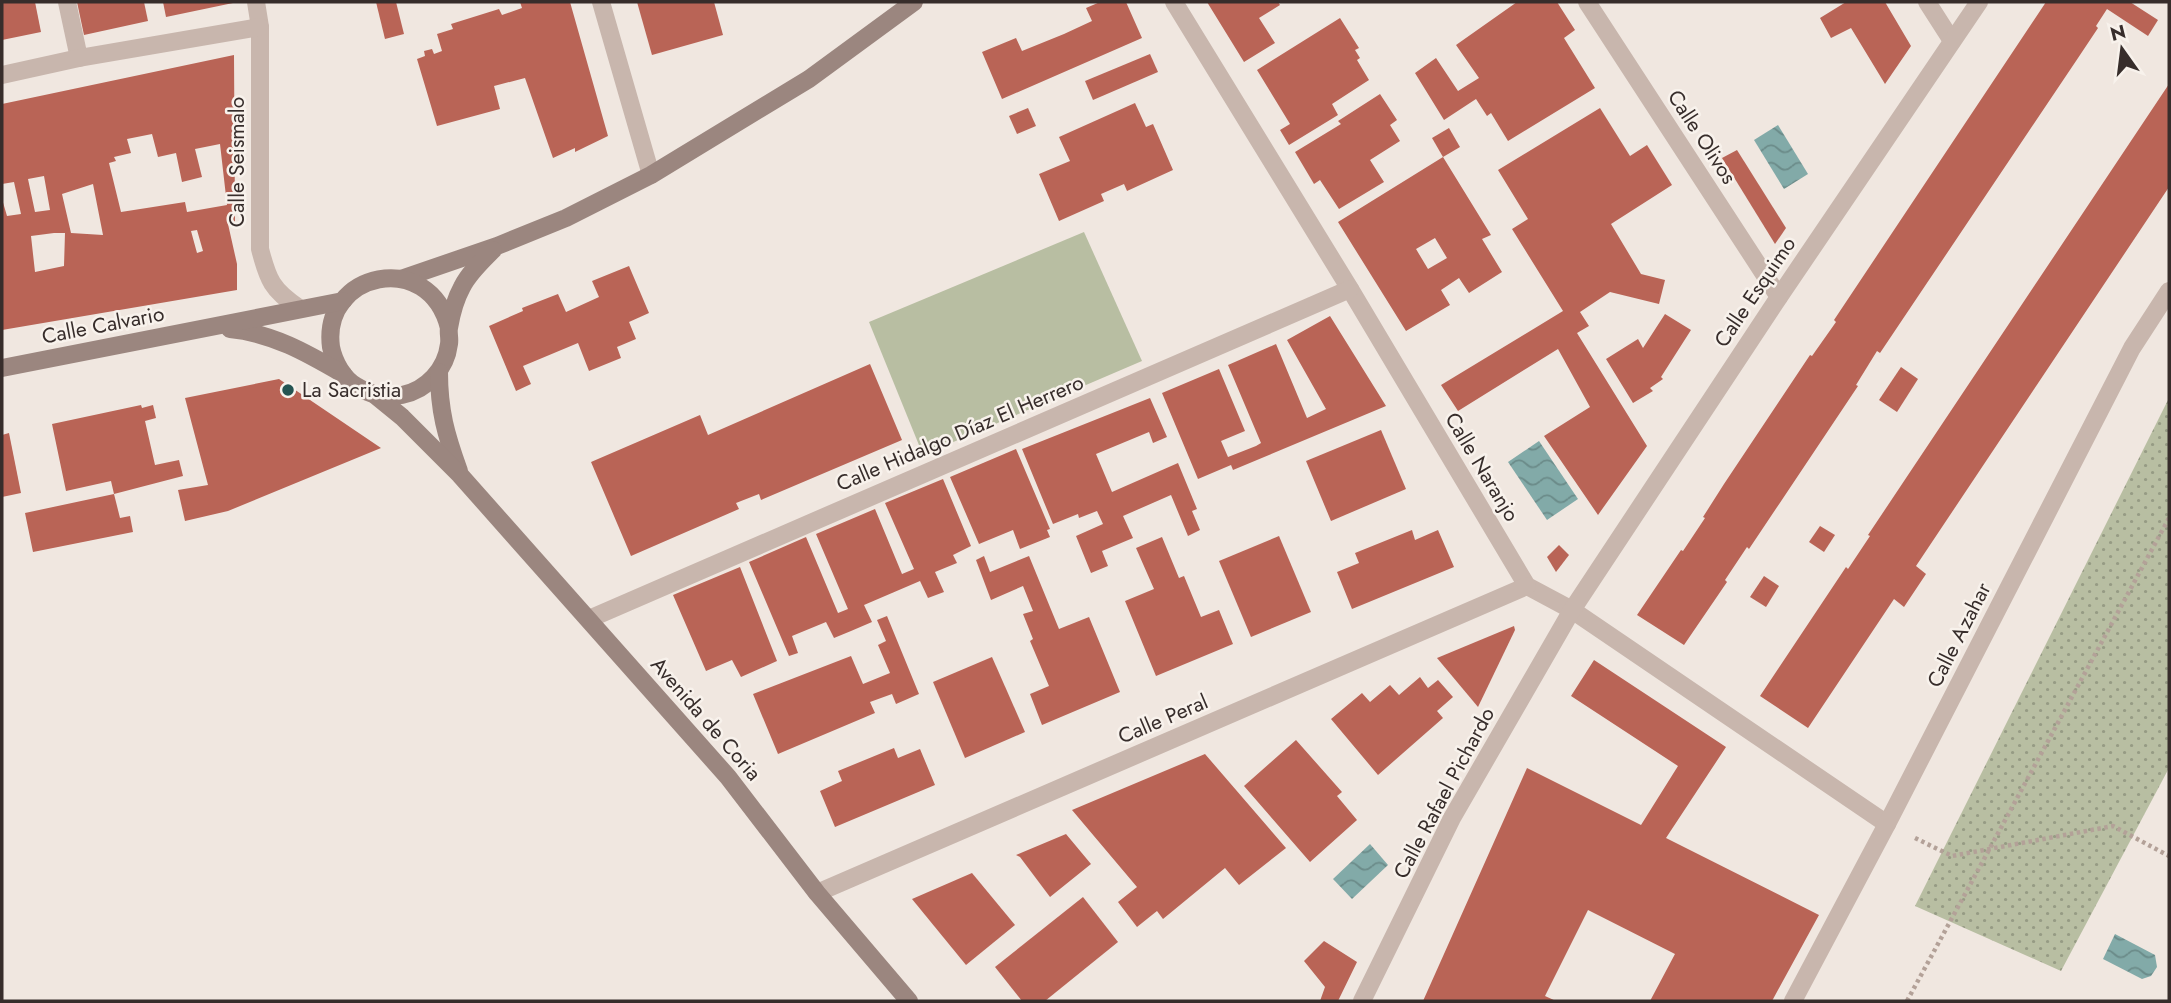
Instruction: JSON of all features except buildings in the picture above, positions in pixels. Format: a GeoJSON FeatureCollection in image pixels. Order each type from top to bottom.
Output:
{"type":"FeatureCollection","features":[{"type":"Feature","properties":{"kind":"main road"},"geometry":{"type":"LineString","coordinates":[[401,279],[497,246],[566,218],[652,175],[810,79],[914,2]]}},
{"type":"Feature","properties":{"kind":"main road"},"geometry":{"type":"LineString","coordinates":[[449,328],[442,308],[428,291],[411,281],[388,278],[363,284],[343,301],[334,318],[330,338],[332,354],[352,384],[375,395],[389,397],[419,390],[439,372],[447,354],[449,328],[462,286],[497,246]]}},
{"type":"Feature","properties":{"kind":"main road","name":"Calle Calvario"},"geometry":{"type":"LineString","coordinates":[[2,368],[343,301]]}},
{"type":"Feature","properties":{"kind":"main road","name":"Calle Calvario"},"geometry":{"type":"LineString","coordinates":[[213,327],[254,331],[281,340],[343,374]]}},
{"type":"Feature","properties":{"kind":"main road","name":"Avenida de Coria"},"geometry":{"type":"LineString","coordinates":[[439,372],[439,403],[460,475]]}},
{"type":"Feature","properties":{"kind":"main road","name":"Avenida de Coria"},"geometry":{"type":"LineString","coordinates":[[375,395],[460,475],[589,619],[728,777],[817,893],[909,1001]]}},
{"type":"Feature","properties":{"kind":"street"},"geometry":{"type":"LineString","coordinates":[[67,2],[79,58]]}},
{"type":"Feature","properties":{"kind":"street","name":"Calle Seismalo"},"geometry":{"type":"LineString","coordinates":[[256,2],[260,26],[260,249],[265,268],[277,293],[299,308]]}},
{"type":"Feature","properties":{"kind":"street"},"geometry":{"type":"LineString","coordinates":[[601,2],[652,175]]}},
{"type":"Feature","properties":{"kind":"street","name":"Calle Naranjo"},"geometry":{"type":"LineString","coordinates":[[1174,2],[1350,289],[1527,586]]}},
{"type":"Feature","properties":{"kind":"street","name":"Calle Olivos"},"geometry":{"type":"LineString","coordinates":[[1587,2],[1779,297]]}},
{"type":"Feature","properties":{"kind":"street"},"geometry":{"type":"LineString","coordinates":[[1927,2],[1952,41]]}},
{"type":"Feature","properties":{"kind":"street","name":"Calle Esquimo"},"geometry":{"type":"LineString","coordinates":[[1572,610],[1979,2]]}},
{"type":"Feature","properties":{"kind":"street"},"geometry":{"type":"LineString","coordinates":[[2,75],[79,58],[260,26]]}},
{"type":"Feature","properties":{"kind":"street","name":"Calle Hidalgo Díaz El Herrero"},"geometry":{"type":"LineString","coordinates":[[589,619],[1350,289]]}},
{"type":"Feature","properties":{"kind":"street","name":"Calle Azahar"},"geometry":{"type":"LineString","coordinates":[[1793,1001],[2132,348],[2169,291]]}},
{"type":"Feature","properties":{"kind":"street"},"geometry":{"type":"LineString","coordinates":[[1527,586],[1572,610],[1887,824]]}},
{"type":"Feature","properties":{"kind":"street","name":"Calle Peral"},"geometry":{"type":"LineString","coordinates":[[817,893],[1527,586]]}},
{"type":"Feature","properties":{"kind":"street","name":"Calle Rafael Pichardo"},"geometry":{"type":"LineString","coordinates":[[1362,1001],[1452,818],[1572,610]]}},
{"type":"Feature","properties":{"kind":"path"},"geometry":{"type":"LineString","coordinates":[[1907,1001],[2169,518]]}},
{"type":"Feature","properties":{"kind":"path"},"geometry":{"type":"LineString","coordinates":[[1887,824],[1952,856],[2113,826],[2169,856]]}},
{"type":"Feature","properties":{"kind":"green space"},"geometry":{"type":"Polygon","coordinates":[[[1084,232],[1142,361],[923,455],[869,322],[1084,232]]]}},
{"type":"Feature","properties":{"kind":"green space"},"geometry":{"type":"Polygon","coordinates":[[[2169,398],[2169,768],[2061,971],[1915,906],[2169,398]]]}},
{"type":"Feature","properties":{"kind":"water"},"geometry":{"type":"Polygon","coordinates":[[[1778,125],[1808,174],[1784,189],[1754,140],[1778,125]]]}},
{"type":"Feature","properties":{"kind":"water"},"geometry":{"type":"Polygon","coordinates":[[[1539,441],[1578,499],[1547,520],[1508,462],[1539,441]]]}},
{"type":"Feature","properties":{"kind":"water"},"geometry":{"type":"Polygon","coordinates":[[[1370,844],[1388,865],[1352,899],[1333,879],[1370,844]]]}},
{"type":"Feature","properties":{"kind":"water"},"geometry":{"type":"Polygon","coordinates":[[[2115,934],[2155,955],[2157,967],[2151,976],[2142,979],[2103,959],[2115,934]]]}},
{"type":"Feature","properties":{"kind":"place","name":"La Sacristia"},"geometry":{"type":"Point","coordinates":[288,390]}}]}
